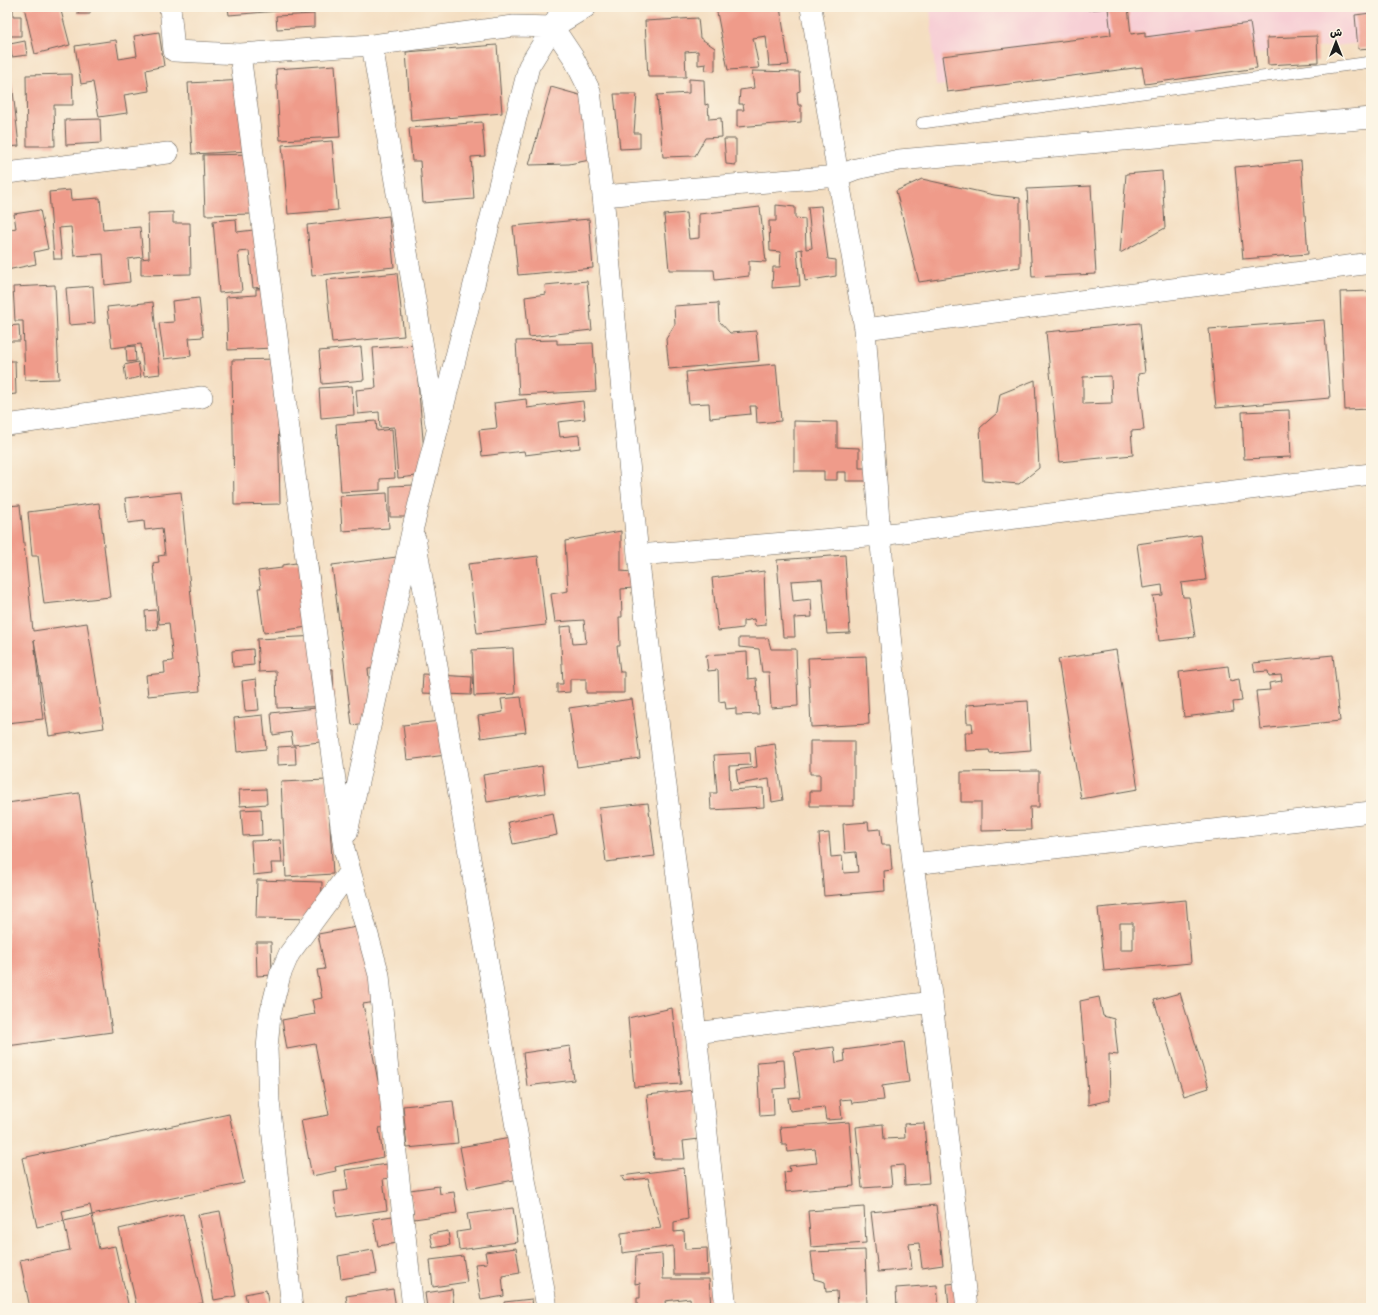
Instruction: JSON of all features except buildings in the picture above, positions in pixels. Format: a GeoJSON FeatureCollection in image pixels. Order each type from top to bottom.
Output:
{"type":"FeatureCollection","features":[{"type":"Feature","properties":{"kind":"street"},"geometry":{"type":"LineString","coordinates":[[170,7],[174,51],[240,54],[372,44],[514,26],[553,27],[586,7]]}},
{"type":"Feature","properties":{"kind":"street"},"geometry":{"type":"LineString","coordinates":[[344,849],[413,527],[529,66],[553,27],[562,7]]}},
{"type":"Feature","properties":{"kind":"street"},"geometry":{"type":"LineString","coordinates":[[811,7],[838,176],[865,329],[880,535],[913,864],[932,1002],[967,1308]]}},
{"type":"Feature","properties":{"kind":"street"},"geometry":{"type":"LineString","coordinates":[[553,27],[573,57],[590,90],[603,196],[638,555],[696,1033],[726,1308]]}},
{"type":"Feature","properties":{"kind":"street"},"geometry":{"type":"LineString","coordinates":[[372,44],[437,432]]}},
{"type":"Feature","properties":{"kind":"street"},"geometry":{"type":"LineString","coordinates":[[240,54],[344,849],[379,975],[413,1308]]}},
{"type":"Feature","properties":{"kind":"street"},"geometry":{"type":"LineString","coordinates":[[603,196],[838,176],[856,169],[899,160],[1371,118]]}},
{"type":"Feature","properties":{"kind":"street"},"geometry":{"type":"LineString","coordinates":[[7,173],[168,153]]}},
{"type":"Feature","properties":{"kind":"street"},"geometry":{"type":"LineString","coordinates":[[865,329],[1371,263]]}},
{"type":"Feature","properties":{"kind":"street"},"geometry":{"type":"LineString","coordinates":[[7,425],[202,398]]}},
{"type":"Feature","properties":{"kind":"street"},"geometry":{"type":"LineString","coordinates":[[638,555],[880,535],[1371,474]]}},
{"type":"Feature","properties":{"kind":"street"},"geometry":{"type":"LineString","coordinates":[[413,527],[547,1308]]}},
{"type":"Feature","properties":{"kind":"street"},"geometry":{"type":"LineString","coordinates":[[913,864],[1371,812]]}},
{"type":"Feature","properties":{"kind":"street"},"geometry":{"type":"LineString","coordinates":[[292,1308],[269,1101],[267,1050],[270,1015],[280,975],[289,954],[350,871]]}},
{"type":"Feature","properties":{"kind":"street"},"geometry":{"type":"LineString","coordinates":[[696,1033],[932,1002]]}},
{"type":"Feature","properties":{"kind":"lane"},"geometry":{"type":"LineString","coordinates":[[922,123],[1371,62]]}},
{"type":"Feature","properties":{"kind":"shaded area"},"geometry":{"type":"Polygon","coordinates":[[[930,7],[1371,7],[1371,42],[1149,66],[936,86],[930,7]]]}}]}
